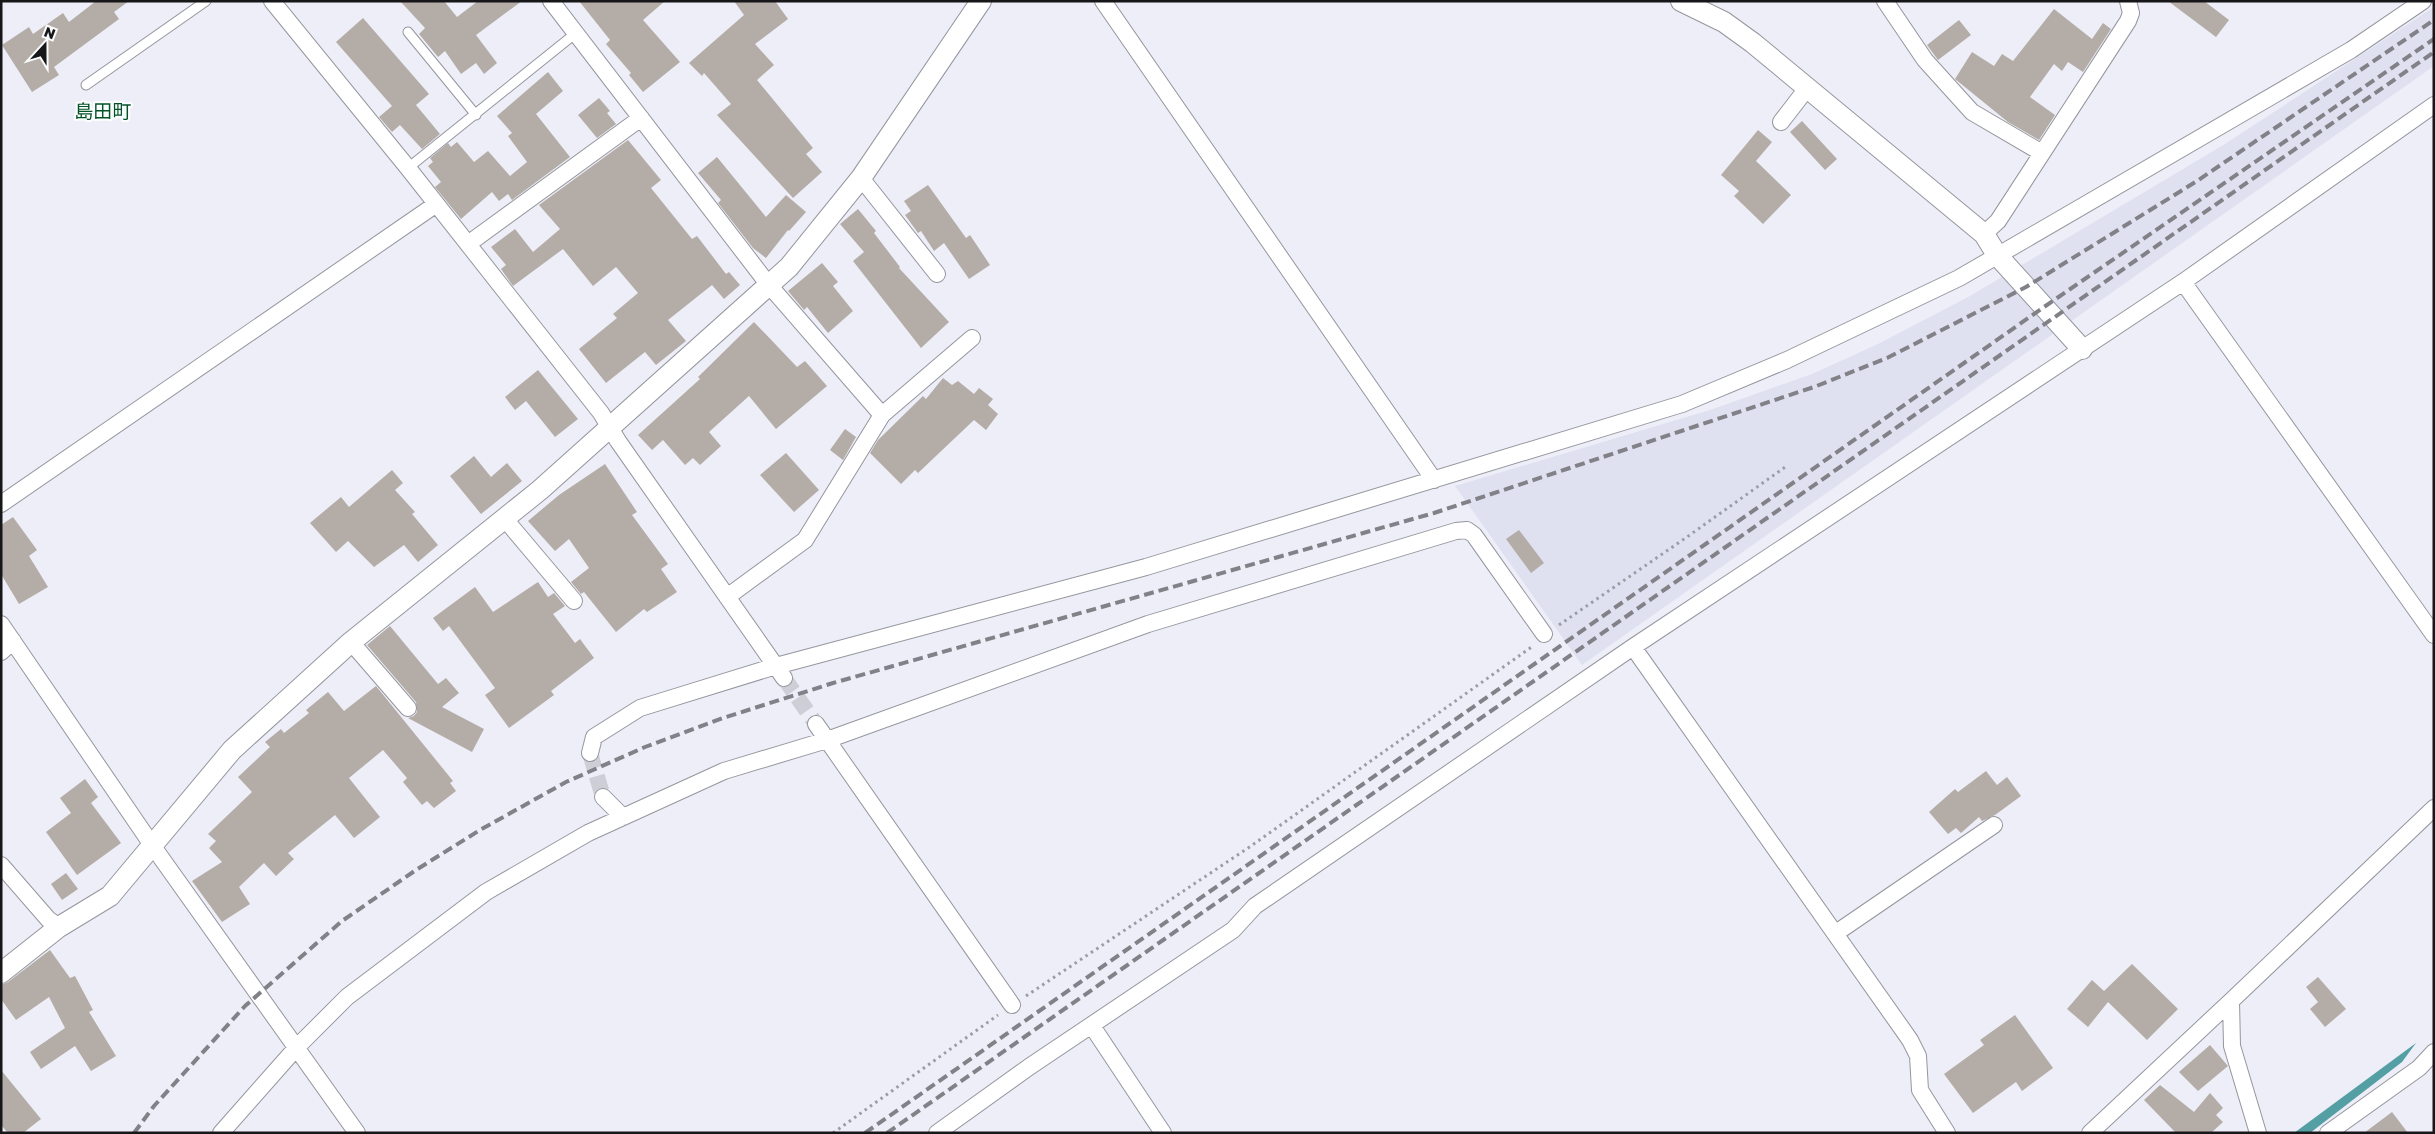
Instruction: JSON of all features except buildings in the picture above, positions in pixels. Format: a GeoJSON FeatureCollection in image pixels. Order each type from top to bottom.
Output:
{"type":"FeatureCollection","features":[{"type":"Feature","properties":{"kind":"street"},"geometry":{"type":"LineString","coordinates":[[272,1],[408,168],[435,205],[468,244],[611,426],[618,440],[780,672]]}},
{"type":"Feature","properties":{"kind":"street"},"geometry":{"type":"LineString","coordinates":[[1,973],[58,927],[110,896],[232,750],[351,642],[504,518],[611,426],[789,267],[861,178],[981,1]]}},
{"type":"Feature","properties":{"kind":"street"},"geometry":{"type":"LineString","coordinates":[[1103,1],[1434,480]]}},
{"type":"Feature","properties":{"kind":"street"},"geometry":{"type":"LineString","coordinates":[[1681,1],[1724,22],[1808,87],[1984,234],[1997,255],[2082,349]]}},
{"type":"Feature","properties":{"kind":"street"},"geometry":{"type":"LineString","coordinates":[[1885,1],[1925,60],[1972,112],[2042,153]]}},
{"type":"Feature","properties":{"kind":"street"},"geometry":{"type":"LineString","coordinates":[[1984,234],[1998,221],[2128,21],[2131,13],[2128,1]]}},
{"type":"Feature","properties":{"kind":"street"},"geometry":{"type":"LineString","coordinates":[[590,753],[594,737],[640,708],[780,672],[1146,567],[1682,404],[1787,360],[1959,278],[2350,50],[2423,1]]}},
{"type":"Feature","properties":{"kind":"street"},"geometry":{"type":"LineString","coordinates":[[558,4],[576,33],[768,284],[882,415]]}},
{"type":"Feature","properties":{"kind":"street"},"geometry":{"type":"LineString","coordinates":[[1781,122],[1808,87]]}},
{"type":"Feature","properties":{"kind":"street"},"geometry":{"type":"LineString","coordinates":[[937,1133],[1233,930],[1256,906],[1634,647],[2183,282],[2434,105]]}},
{"type":"Feature","properties":{"kind":"street"},"geometry":{"type":"LineString","coordinates":[[468,244],[641,118]]}},
{"type":"Feature","properties":{"kind":"street"},"geometry":{"type":"LineString","coordinates":[[861,178],[936,274]]}},
{"type":"Feature","properties":{"kind":"street"},"geometry":{"type":"LineString","coordinates":[[1,504],[435,205]]}},
{"type":"Feature","properties":{"kind":"street"},"geometry":{"type":"LineString","coordinates":[[2183,282],[2434,635]]}},
{"type":"Feature","properties":{"kind":"street"},"geometry":{"type":"LineString","coordinates":[[727,596],[805,540],[882,415],[972,338]]}},
{"type":"Feature","properties":{"kind":"street"},"geometry":{"type":"LineString","coordinates":[[504,518],[574,601]]}},
{"type":"Feature","properties":{"kind":"street"},"geometry":{"type":"LineString","coordinates":[[221,1133],[296,1047],[347,997],[486,892],[588,833],[724,771],[827,740],[1148,624],[1456,531],[1467,530],[1474,535],[1544,634]]}},
{"type":"Feature","properties":{"kind":"street"},"geometry":{"type":"LineString","coordinates":[[1,624],[7,646],[358,1133]]}},
{"type":"Feature","properties":{"kind":"street"},"geometry":{"type":"LineString","coordinates":[[351,642],[408,708]]}},
{"type":"Feature","properties":{"kind":"street"},"geometry":{"type":"LineString","coordinates":[[1634,647],[1910,1040],[1918,1056],[1920,1090],[1947,1133]]}},
{"type":"Feature","properties":{"kind":"street"},"geometry":{"type":"LineString","coordinates":[[816,724],[1012,1005]]}},
{"type":"Feature","properties":{"kind":"street"},"geometry":{"type":"LineString","coordinates":[[604,797],[623,817]]}},
{"type":"Feature","properties":{"kind":"street"},"geometry":{"type":"LineString","coordinates":[[2090,1133],[2434,808]]}},
{"type":"Feature","properties":{"kind":"street"},"geometry":{"type":"LineString","coordinates":[[1836,934],[1994,826]]}},
{"type":"Feature","properties":{"kind":"street"},"geometry":{"type":"LineString","coordinates":[[1,865],[48,919],[58,927]]}},
{"type":"Feature","properties":{"kind":"street"},"geometry":{"type":"LineString","coordinates":[[2230,1001],[2232,1046],[2258,1133]]}},
{"type":"Feature","properties":{"kind":"street"},"geometry":{"type":"LineString","coordinates":[[1092,1026],[1163,1133]]}},
{"type":"Feature","properties":{"kind":"street"},"geometry":{"type":"LineString","coordinates":[[2328,1133],[2419,1068],[2434,1052]]}},
{"type":"Feature","properties":{"kind":"lane"},"geometry":{"type":"LineString","coordinates":[[86,85],[206,1]]}},
{"type":"Feature","properties":{"kind":"lane"},"geometry":{"type":"LineString","coordinates":[[408,32],[476,115]]}},
{"type":"Feature","properties":{"kind":"lane"},"geometry":{"type":"LineString","coordinates":[[408,168],[576,33]]}},
{"type":"Feature","properties":{"kind":"path"},"geometry":{"type":"LineString","coordinates":[[833,1133],[1012,1005],[1251,846],[1536,644],[1544,634],[1687,537],[1788,465]]}},
{"type":"Feature","properties":{"kind":"shaded area"},"geometry":{"type":"Polygon","coordinates":[[[2434,7],[2434,66],[1582,665],[1455,486],[1710,410],[1812,374],[1878,344],[1970,296],[2225,144],[2434,7]]]}},
{"type":"Feature","properties":{"kind":"water"},"geometry":{"type":"Polygon","coordinates":[[[2416,1043],[2402,1062],[2310,1133],[2294,1133],[2416,1043]]]}},
{"type":"Feature","properties":{"kind":"tunnel"},"geometry":{"type":"LineString","coordinates":[[784,678],[816,724]]}},
{"type":"Feature","properties":{"kind":"tunnel"},"geometry":{"type":"LineString","coordinates":[[590,753],[603,797]]}},
{"type":"Feature","properties":{"kind":"railway"},"geometry":{"type":"LineString","coordinates":[[134,1133],[154,1106],[245,1006],[342,921],[416,870],[480,830],[566,782],[645,747],[723,718],[833,683],[1434,513],[1814,387],[1887,358],[2026,287],[2197,181],[2434,20]]}},
{"type":"Feature","properties":{"kind":"railway"},"geometry":{"type":"LineString","coordinates":[[865,1133],[2044,307],[2434,39]]}},
{"type":"Feature","properties":{"kind":"railway"},"geometry":{"type":"LineString","coordinates":[[887,1133],[2434,52]]}},
{"type":"Feature","properties":{"kind":"district","name":"島田町"},"geometry":{"type":"Point","coordinates":[103,111]}}]}
